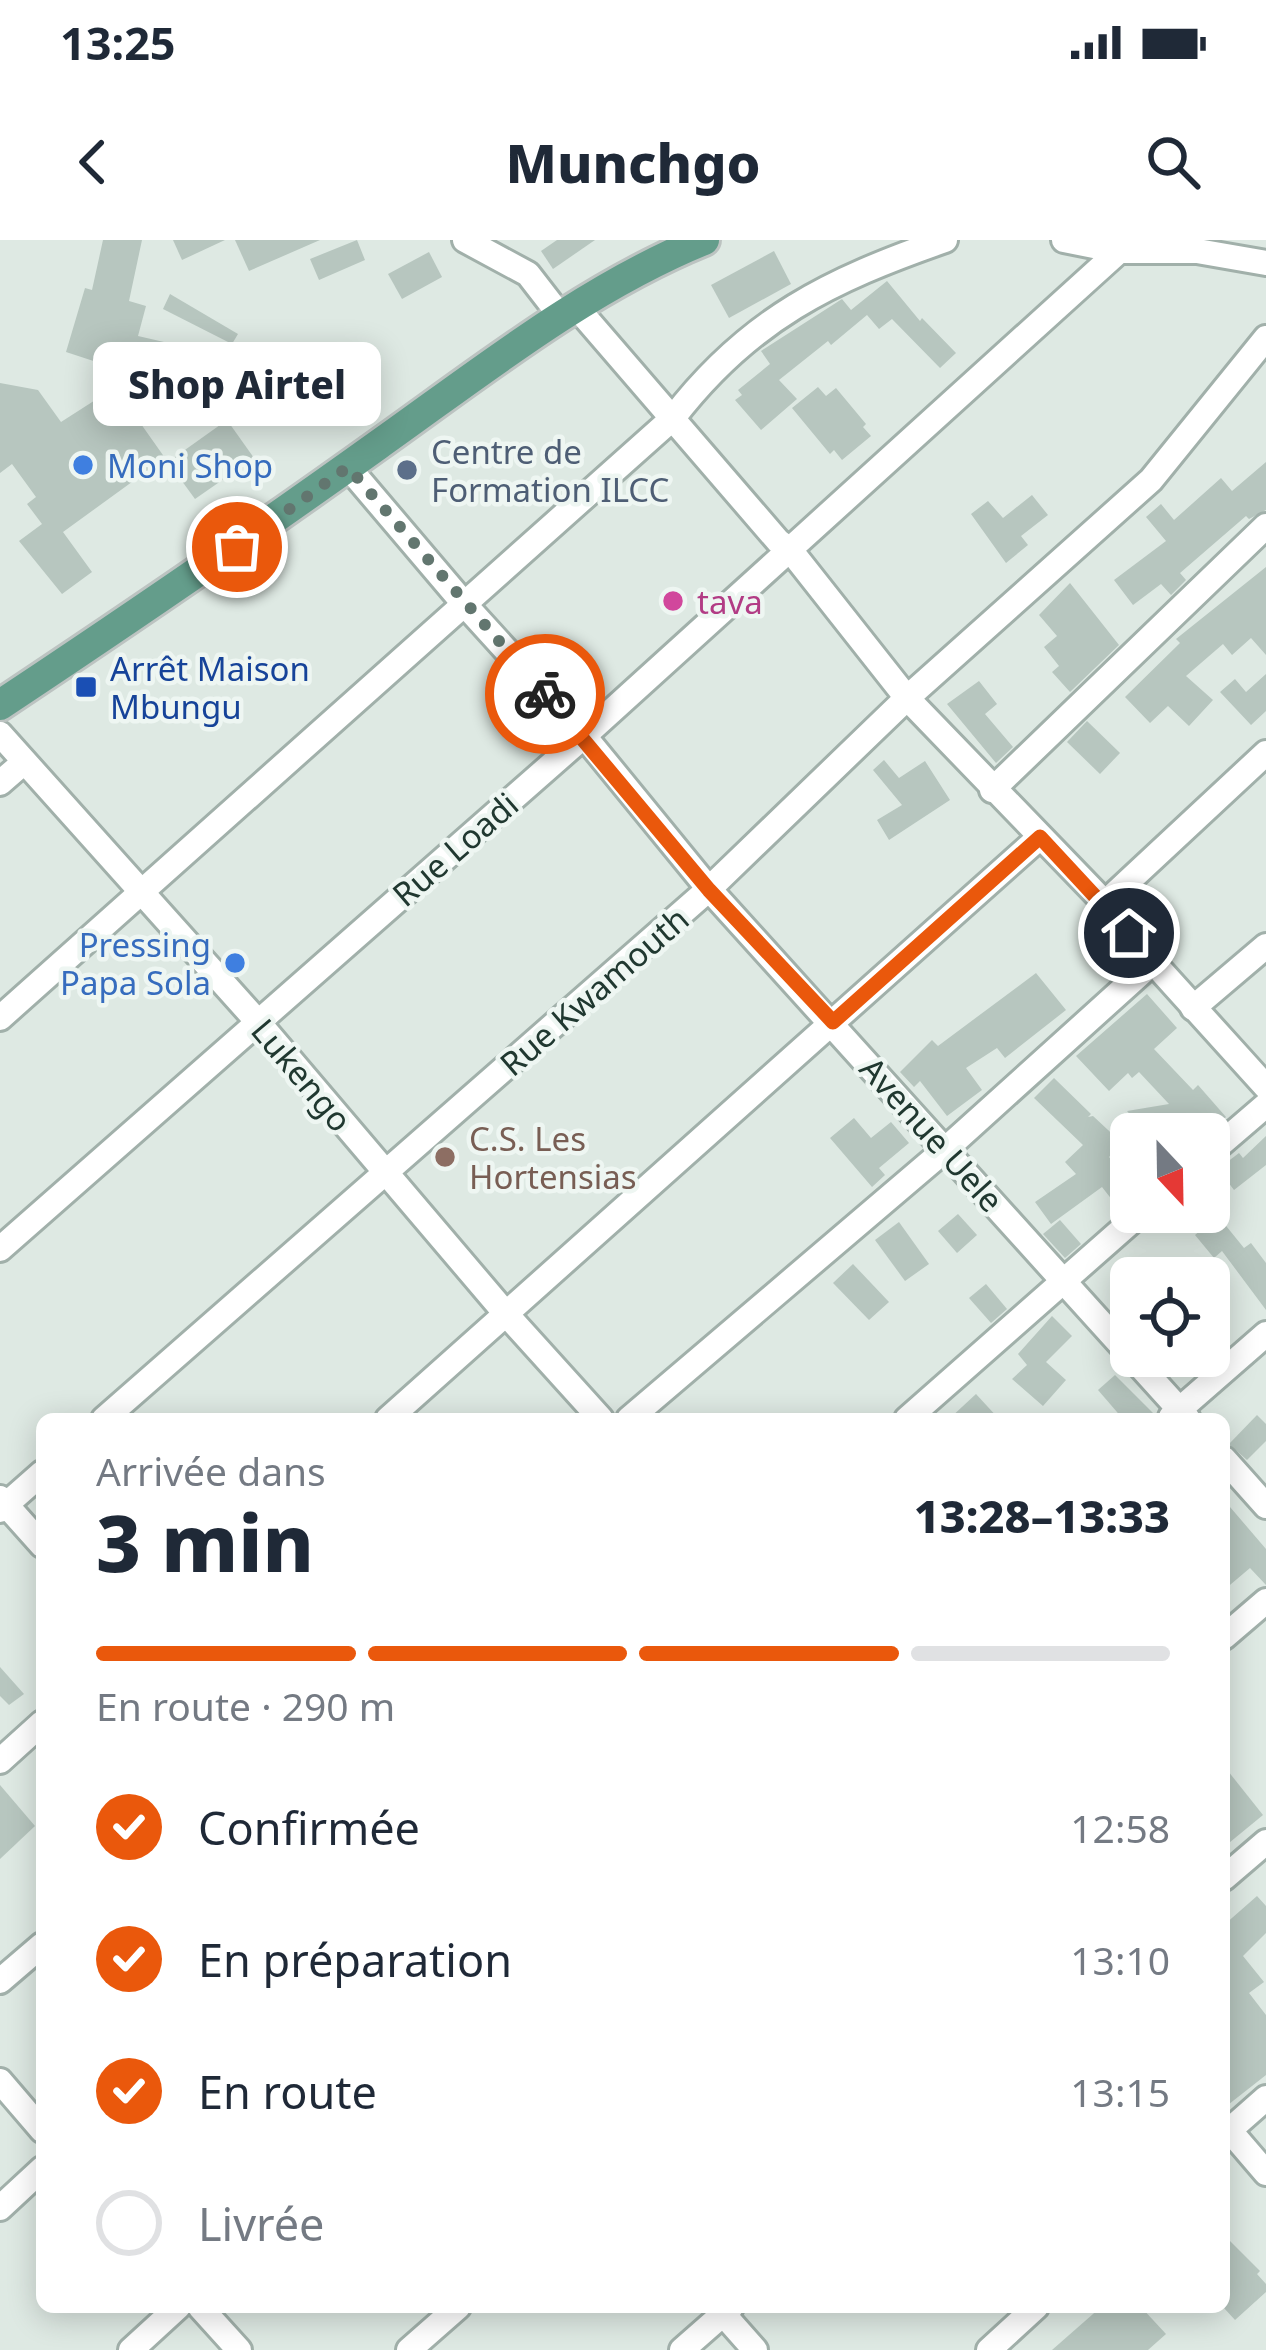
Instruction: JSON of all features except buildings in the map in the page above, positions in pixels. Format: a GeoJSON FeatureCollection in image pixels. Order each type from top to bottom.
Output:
{"type":"FeatureCollection","features":[{"type":"Feature","properties":{"kind":"main road"},"geometry":{"type":"LineString","coordinates":[[0,705],[237,547],[570,313],[637,272],[704,240]]}},
{"type":"Feature","properties":{"kind":"street"},"geometry":{"type":"LineString","coordinates":[[465,240],[516,265],[674,418],[791,551],[907,698],[1105,903],[1266,1088]]}},
{"type":"Feature","properties":{"kind":"street"},"geometry":{"type":"LineString","coordinates":[[0,1018],[466,607],[674,418],[700,382],[767,324],[809,294],[945,240]]}},
{"type":"Feature","properties":{"kind":"street"},"geometry":{"type":"LineString","coordinates":[[1064,240],[1119,251],[1197,250],[1266,263]]}},
{"type":"Feature","properties":{"kind":"street","name":"Rue Loadi"},"geometry":{"type":"LineString","coordinates":[[0,1250],[584,736],[1119,251]]}},
{"type":"Feature","properties":{"kind":"street","name":"Rue Kwamouth"},"geometry":{"type":"LineString","coordinates":[[111,1413],[709,890],[907,698],[1151,481],[1266,338]]}},
{"type":"Feature","properties":{"kind":"street","name":"Avenue Uele"},"geometry":{"type":"LineString","coordinates":[[348,467],[466,607],[584,736],[709,890],[947,1148],[1176,1413]]}},
{"type":"Feature","properties":{"kind":"street"},"geometry":{"type":"LineString","coordinates":[[992,790],[1266,526]]}},
{"type":"Feature","properties":{"kind":"street","name":"Lukengo"},"geometry":{"type":"LineString","coordinates":[[0,734],[258,1022],[597,1413]]}},
{"type":"Feature","properties":{"kind":"street"},"geometry":{"type":"LineString","coordinates":[[1105,903],[1266,753]]}},
{"type":"Feature","properties":{"kind":"street"},"geometry":{"type":"LineString","coordinates":[[0,783],[22,763]]}},
{"type":"Feature","properties":{"kind":"street"},"geometry":{"type":"LineString","coordinates":[[395,1413],[1040,837]]}},
{"type":"Feature","properties":{"kind":"street"},"geometry":{"type":"LineString","coordinates":[[1193,1008],[1266,946]]}},
{"type":"Feature","properties":{"kind":"street"},"geometry":{"type":"LineString","coordinates":[[636,1413],[947,1148],[1153,962]]}},
{"type":"Feature","properties":{"kind":"street"},"geometry":{"type":"LineString","coordinates":[[1230,1136],[1266,1106]]}},
{"type":"Feature","properties":{"kind":"street"},"geometry":{"type":"LineString","coordinates":[[914,1413],[1117,1233]]}},
{"type":"Feature","properties":{"kind":"street"},"geometry":{"type":"LineString","coordinates":[[1182,1413],[1266,1334]]}},
{"type":"Feature","properties":{"kind":"street"},"geometry":{"type":"LineString","coordinates":[[1230,1466],[1266,1506]]}},
{"type":"Feature","properties":{"kind":"street"},"geometry":{"type":"LineString","coordinates":[[36,1478],[2,1504],[36,1539]]}},
{"type":"Feature","properties":{"kind":"street"},"geometry":{"type":"LineString","coordinates":[[1230,1632],[1266,1601]]}},
{"type":"Feature","properties":{"kind":"street"},"geometry":{"type":"LineString","coordinates":[[0,1761],[36,1728]]}},
{"type":"Feature","properties":{"kind":"street"},"geometry":{"type":"LineString","coordinates":[[1230,1873],[1266,1842]]}},
{"type":"Feature","properties":{"kind":"street"},"geometry":{"type":"LineString","coordinates":[[0,1981],[36,1950]]}},
{"type":"Feature","properties":{"kind":"street"},"geometry":{"type":"LineString","coordinates":[[0,2080],[36,2123]]}},
{"type":"Feature","properties":{"kind":"street"},"geometry":{"type":"LineString","coordinates":[[1230,2127],[1266,2098]]}},
{"type":"Feature","properties":{"kind":"street"},"geometry":{"type":"LineString","coordinates":[[1230,2134],[1266,2173]]}},
{"type":"Feature","properties":{"kind":"street"},"geometry":{"type":"LineString","coordinates":[[0,2208],[36,2175]]}},
{"type":"Feature","properties":{"kind":"street"},"geometry":{"type":"LineString","coordinates":[[130,2350],[171,2313]]}},
{"type":"Feature","properties":{"kind":"street"},"geometry":{"type":"LineString","coordinates":[[205,2313],[239,2350]]}},
{"type":"Feature","properties":{"kind":"street"},"geometry":{"type":"LineString","coordinates":[[409,2350],[451,2313]]}},
{"type":"Feature","properties":{"kind":"street"},"geometry":{"type":"LineString","coordinates":[[682,2350],[720,2313]]}},
{"type":"Feature","properties":{"kind":"street"},"geometry":{"type":"LineString","coordinates":[[727,2313],[755,2350]]}},
{"type":"Feature","properties":{"kind":"street"},"geometry":{"type":"LineString","coordinates":[[989,2350],[1029,2313]]}},
{"type":"Feature","properties":{"kind":"way so far"},"geometry":{"type":"LineString","coordinates":[[237,547],[348,467],[545,694]]}},
{"type":"Feature","properties":{"kind":"place","name":"Moni Shop"},"geometry":{"type":"Point","coordinates":[83,465]}},
{"type":"Feature","properties":{"kind":"place","name":"Centre de Formation ILCC"},"geometry":{"type":"Point","coordinates":[407,470]}},
{"type":"Feature","properties":{"kind":"place","name":"Shop Airtel"},"geometry":{"type":"Point","coordinates":[237,547]}},
{"type":"Feature","properties":{"kind":"place","name":"tava"},"geometry":{"type":"Point","coordinates":[673,601]}},
{"type":"Feature","properties":{"kind":"place","name":"Arrêt Maison Mbungu"},"geometry":{"type":"Point","coordinates":[86,687]}},
{"type":"Feature","properties":{"kind":"place","name":"Pressing Papa Sola"},"geometry":{"type":"Point","coordinates":[235,963]}},
{"type":"Feature","properties":{"kind":"place","name":"C.S. Les Hortensias"},"geometry":{"type":"Point","coordinates":[445,1157]}},
{"type":"Feature","properties":{"kind":"route"},"geometry":{"type":"LineString","coordinates":[[545,694],[709,890],[833,1022],[1040,837],[1129,933]]}}]}
